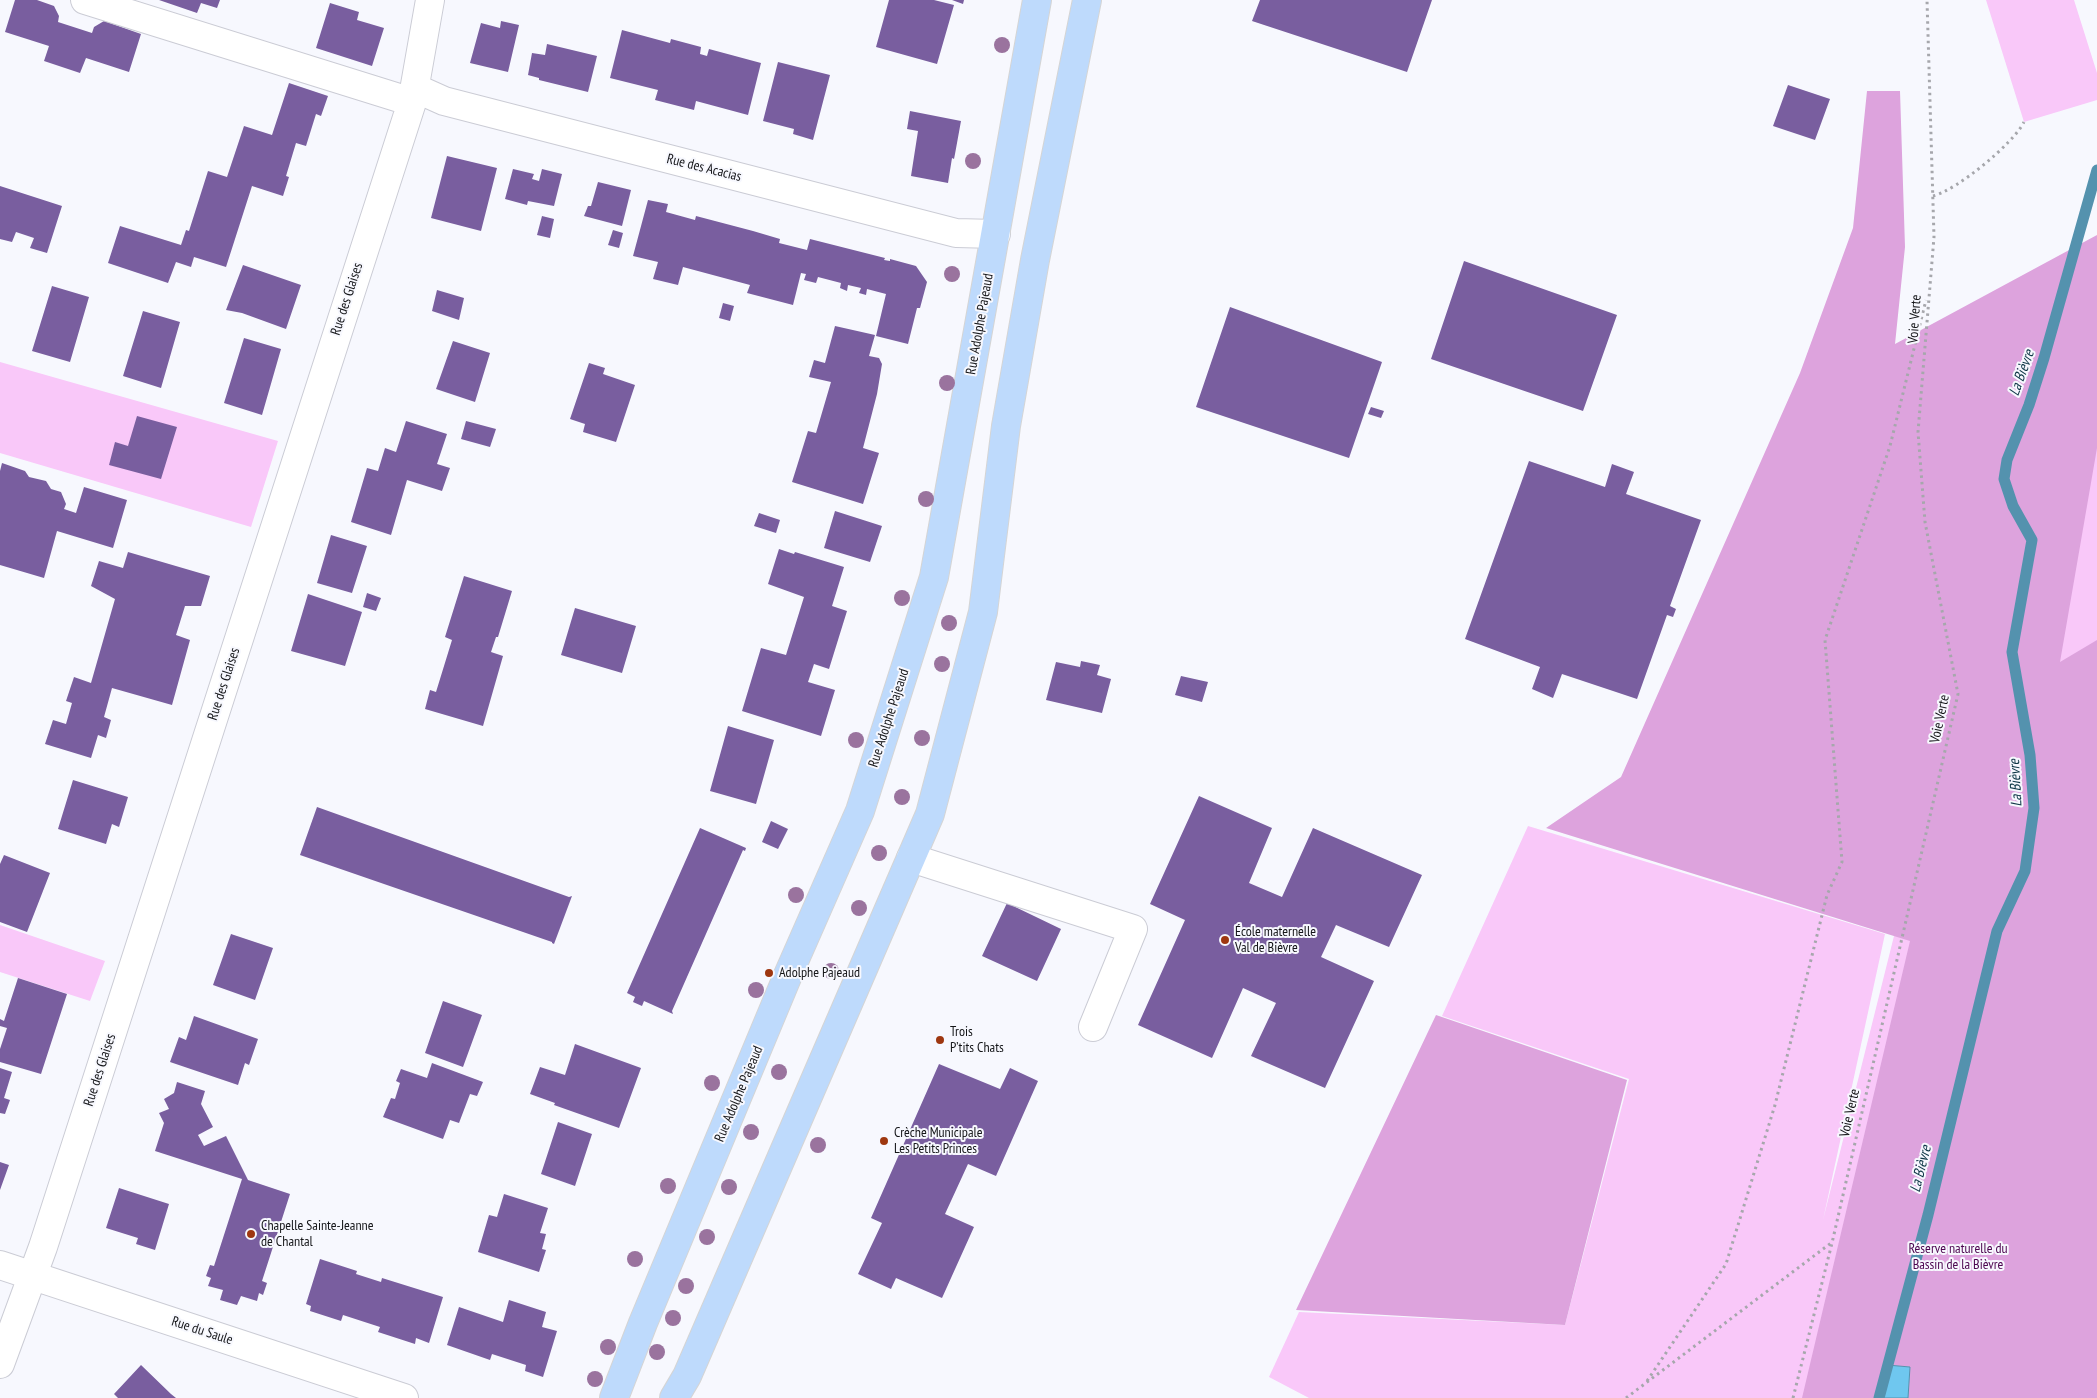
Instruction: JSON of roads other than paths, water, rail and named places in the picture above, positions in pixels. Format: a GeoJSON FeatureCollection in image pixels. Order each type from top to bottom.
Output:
{"type":"FeatureCollection","features":[{"type":"Feature","properties":{"kind":"main road","name":"Rue Adolphe Pajeaud"},"geometry":{"type":"LineString","coordinates":[[614,1398],[647,1314],[781,993],[860,811],[934,577],[1037,0]]}},
{"type":"Feature","properties":{"kind":"main road"},"geometry":{"type":"LineString","coordinates":[[674,1398],[690,1367],[930,814],[983,612],[1006,426],[1035,260],[1087,0]]}},
{"type":"Feature","properties":{"kind":"street","name":"Rue des Acacias"},"geometry":{"type":"LineString","coordinates":[[85,0],[413,95],[444,101],[946,231],[996,234]]}},
{"type":"Feature","properties":{"kind":"street","name":"Rue des Glaises"},"geometry":{"type":"LineString","coordinates":[[0,1364],[34,1276],[413,95],[430,0]]}},
{"type":"Feature","properties":{"kind":"street"},"geometry":{"type":"LineString","coordinates":[[911,858],[1132,929],[1093,1027]]}},
{"type":"Feature","properties":{"kind":"street","name":"Rue du Saule"},"geometry":{"type":"LineString","coordinates":[[0,1266],[404,1398]]}},
{"type":"Feature","properties":{"kind":"water"},"geometry":{"type":"Polygon","coordinates":[[[1887,1365],[1910,1367],[1908,1398],[1880,1398],[1887,1365]]]}},
{"type":"Feature","properties":{"kind":"waterway","name":"La Bièvre"},"geometry":{"type":"LineString","coordinates":[[1879,1398],[1928,1215],[1997,931],[2025,871],[2034,808],[2030,755],[2012,652],[2032,540],[2013,506],[2004,479],[2007,460],[2029,405],[2044,358],[2097,170]]}},
{"type":"Feature","properties":{"kind":"place","name":"École maternelle Val de Bièvre"},"geometry":{"type":"Point","coordinates":[1225,940]}},
{"type":"Feature","properties":{"kind":"place","name":"Adolphe Pajeaud"},"geometry":{"type":"Point","coordinates":[769,973]}},
{"type":"Feature","properties":{"kind":"place","name":"Trois P’tits Chats"},"geometry":{"type":"Point","coordinates":[940,1040]}},
{"type":"Feature","properties":{"kind":"place","name":"Crèche Municipale Les Petits Princes"},"geometry":{"type":"Point","coordinates":[884,1141]}},
{"type":"Feature","properties":{"kind":"place","name":"Chapelle Sainte-Jeanne de Chantal"},"geometry":{"type":"Point","coordinates":[251,1234]}},
{"type":"Feature","properties":{"kind":"park label","name":"Réserve naturelle du Bassin de la Bièvre"},"geometry":{"type":"Point","coordinates":[1958,1258]}}]}
